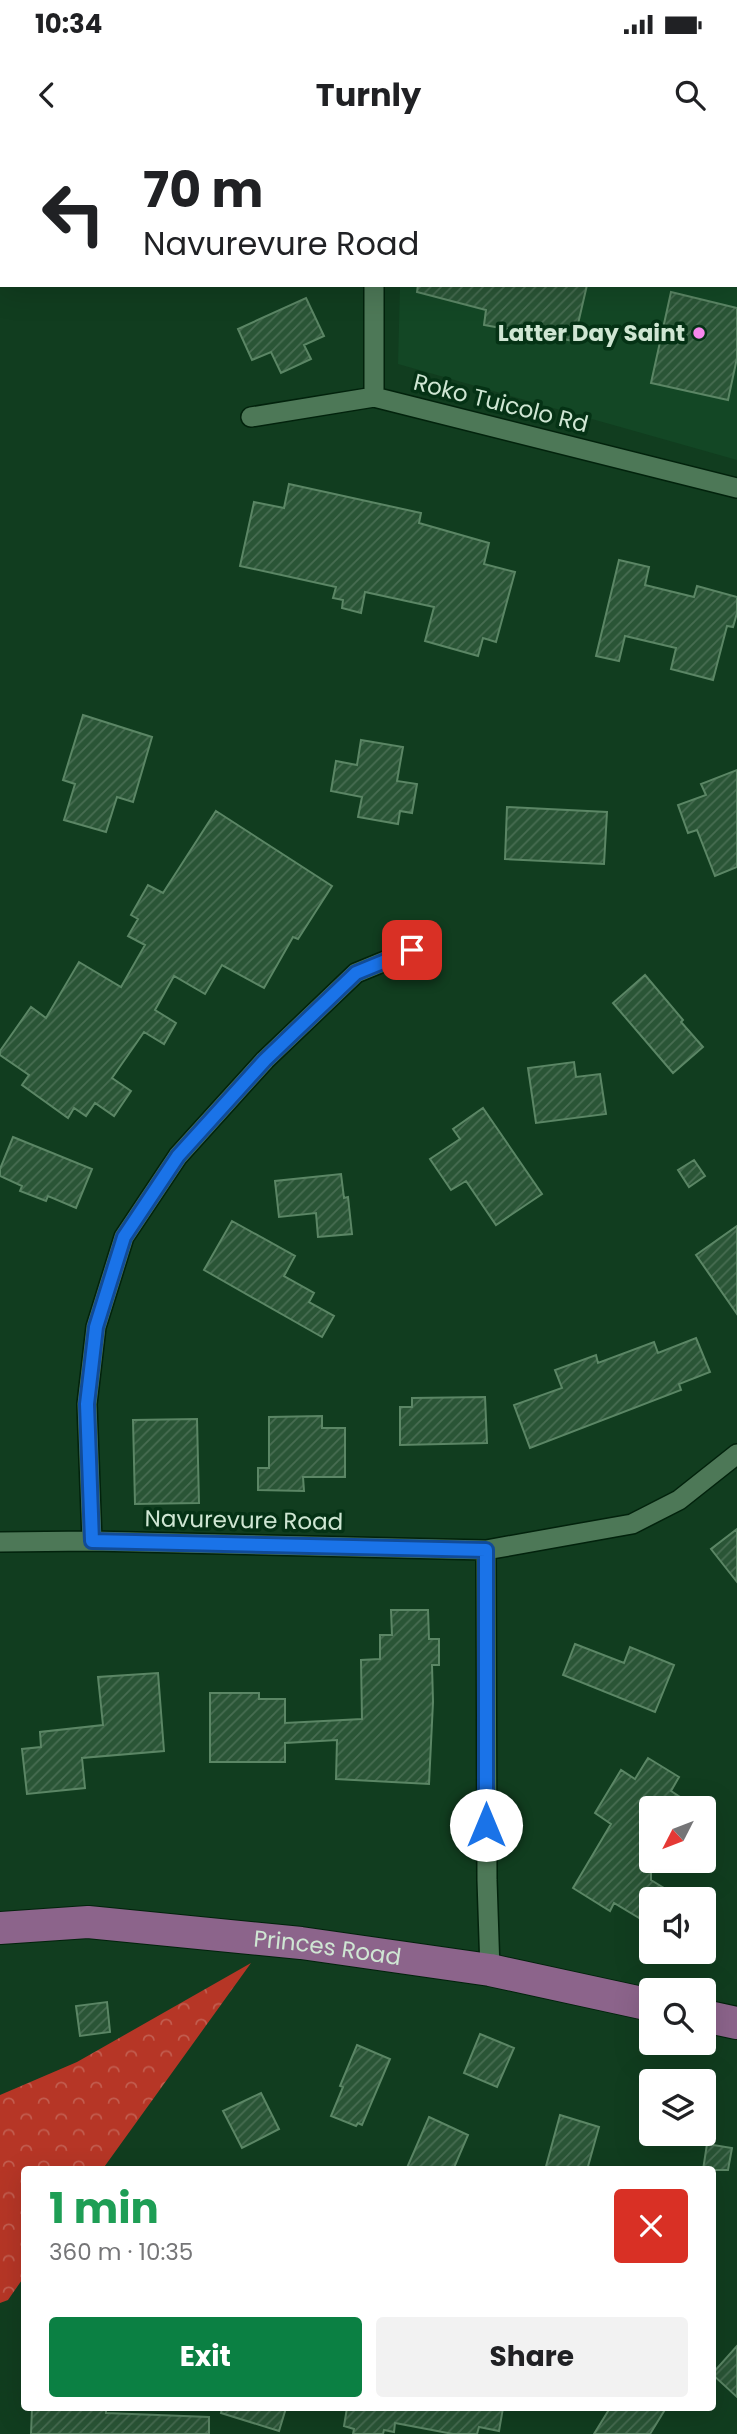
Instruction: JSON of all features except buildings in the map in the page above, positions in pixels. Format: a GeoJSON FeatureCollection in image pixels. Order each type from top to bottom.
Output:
{"type":"FeatureCollection","features":[{"type":"Feature","properties":{"kind":"main road","name":"Princes Road"},"geometry":{"type":"LineString","coordinates":[[0,1928],[88,1922],[300,1944],[490,1970],[639,2002]]}},
{"type":"Feature","properties":{"kind":"main road"},"geometry":{"type":"LineString","coordinates":[[716,2019],[737,2023]]}},
{"type":"Feature","properties":{"kind":"street"},"geometry":{"type":"LineString","coordinates":[[374,287],[374,397]]}},
{"type":"Feature","properties":{"kind":"street","name":"Roko Tuicolo Rd"},"geometry":{"type":"LineString","coordinates":[[251,417],[374,397],[737,488]]}},
{"type":"Feature","properties":{"kind":"street"},"geometry":{"type":"LineString","coordinates":[[92,1541],[87,1404],[96,1327],[124,1237],[178,1156],[265,1060],[356,973],[412,950]]}},
{"type":"Feature","properties":{"kind":"street","name":"Navurevure Road"},"geometry":{"type":"LineString","coordinates":[[0,1542],[92,1541],[486,1550],[632,1524],[679,1500],[737,1454]]}},
{"type":"Feature","properties":{"kind":"street"},"geometry":{"type":"LineString","coordinates":[[486,1550],[487,1880],[490,1970]]}},
{"type":"Feature","properties":{"kind":"shaded area"},"geometry":{"type":"Polygon","coordinates":[[[400,287],[737,287],[737,460],[398,364],[400,287]]]}},
{"type":"Feature","properties":{"kind":"green space"},"geometry":{"type":"Polygon","coordinates":[[[251,1963],[105,2166],[21,2166],[21,2281],[8,2300],[0,2303],[0,2095],[77,2062],[251,1963]]]}},
{"type":"Feature","properties":{"kind":"place","name":"Latter Day Saint"},"geometry":{"type":"Point","coordinates":[699,333]}},
{"type":"Feature","properties":{"kind":"route"},"geometry":{"type":"LineString","coordinates":[[412,950],[356,973],[265,1060],[178,1156],[124,1237],[96,1327],[87,1404],[92,1541],[486,1550],[486,1825]]}}]}
